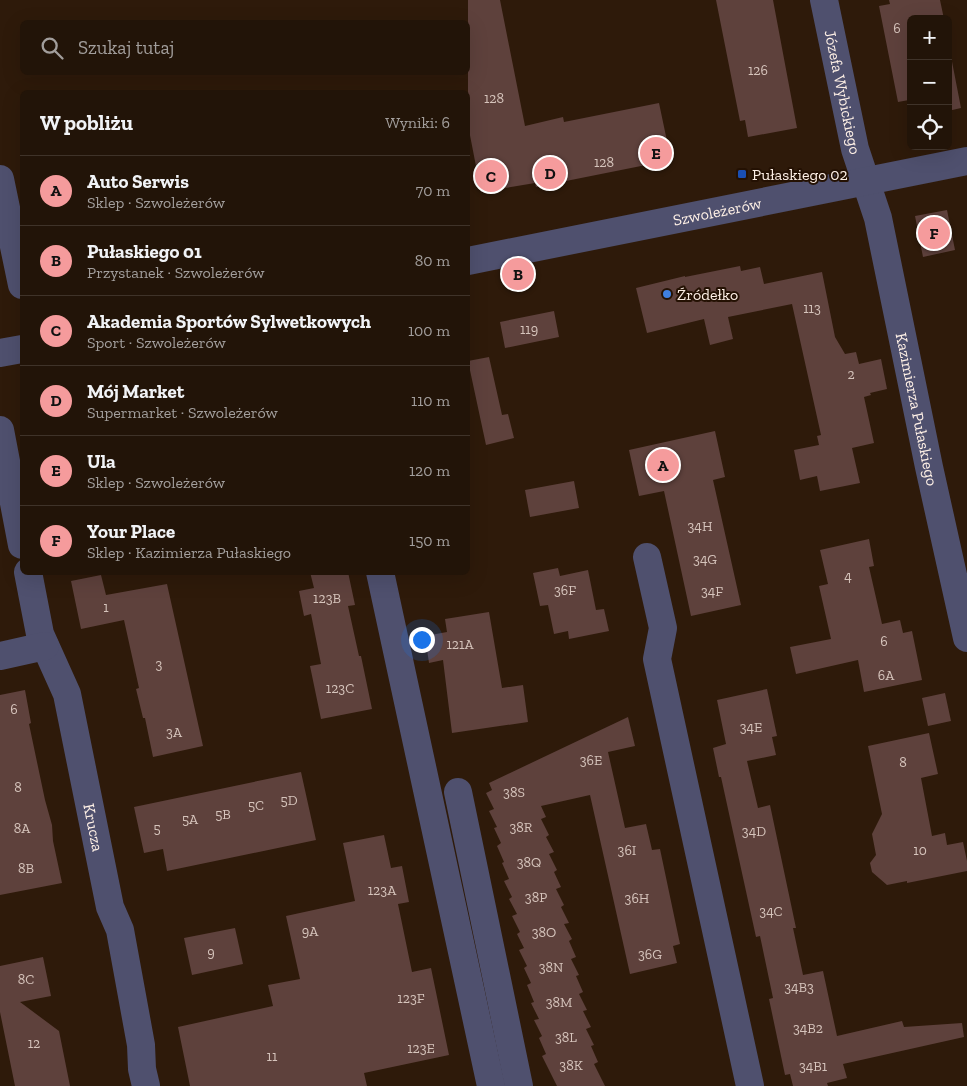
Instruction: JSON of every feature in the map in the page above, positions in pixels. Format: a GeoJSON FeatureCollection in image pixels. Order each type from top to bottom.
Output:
{"type":"FeatureCollection","features":[{"type":"Feature","properties":{"kind":"street","name":"Józefa Wybickiego"},"geometry":{"type":"LineString","coordinates":[[824,0],[852,138],[866,181]]}},
{"type":"Feature","properties":{"kind":"street","name":"Szwoleżerów"},"geometry":{"type":"LineString","coordinates":[[470,261],[967,161]]}},
{"type":"Feature","properties":{"kind":"street"},"geometry":{"type":"LineString","coordinates":[[0,180],[20,275]]}},
{"type":"Feature","properties":{"kind":"street","name":"Kazimierza Pułaskiego"},"geometry":{"type":"LineString","coordinates":[[866,181],[878,218],[929,467],[967,638]]}},
{"type":"Feature","properties":{"kind":"street"},"geometry":{"type":"LineString","coordinates":[[0,353],[20,349]]}},
{"type":"Feature","properties":{"kind":"street"},"geometry":{"type":"LineString","coordinates":[[0,430],[20,535]]}},
{"type":"Feature","properties":{"kind":"street"},"geometry":{"type":"LineString","coordinates":[[647,557],[663,628],[649,650],[750,1086]]}},
{"type":"Feature","properties":{"kind":"street","name":"Krucza"},"geometry":{"type":"LineString","coordinates":[[29,575],[40,634],[67,694],[110,907],[120,930],[141,1045],[142,1069],[146,1086]]}},
{"type":"Feature","properties":{"kind":"street"},"geometry":{"type":"LineString","coordinates":[[381,575],[491,1086]]}},
{"type":"Feature","properties":{"kind":"street"},"geometry":{"type":"LineString","coordinates":[[0,656],[46,646]]}},
{"type":"Feature","properties":{"kind":"street"},"geometry":{"type":"LineString","coordinates":[[458,792],[519,1086]]}},
{"type":"Feature","properties":{"kind":"building"},"geometry":{"type":"Polygon","coordinates":[[[468,0],[500,0],[525,126],[563,117],[564,122],[659,103],[671,160],[536,187],[535,183],[481,192],[470,135],[470,90],[468,90],[468,75],[470,75],[470,20],[468,20],[468,0]]]}},
{"type":"Feature","properties":{"kind":"building"},"geometry":{"type":"Polygon","coordinates":[[[716,0],[773,0],[797,128],[748,137],[745,120],[740,121],[716,0]]]}},
{"type":"Feature","properties":{"kind":"building"},"geometry":{"type":"Polygon","coordinates":[[[889,0],[940,0],[943,15],[907,15],[907,100],[898,102],[879,6],[890,4],[889,0]]]}},
{"type":"Feature","properties":{"kind":"building"},"geometry":{"type":"Polygon","coordinates":[[[952,62],[961,108],[952,110],[952,62]]]}},
{"type":"Feature","properties":{"kind":"building"},"geometry":{"type":"Polygon","coordinates":[[[947,210],[955,250],[923,257],[915,216],[947,210]]]}},
{"type":"Feature","properties":{"kind":"building"},"geometry":{"type":"Polygon","coordinates":[[[740,266],[741,271],[760,267],[764,284],[822,272],[835,337],[845,354],[856,352],[859,364],[881,359],[887,389],[870,393],[871,395],[864,397],[874,443],[852,448],[860,483],[820,491],[817,476],[800,480],[794,450],[819,445],[817,436],[821,435],[792,304],[728,317],[733,339],[710,345],[704,319],[647,333],[636,288],[685,276],[740,266]]]}},
{"type":"Feature","properties":{"kind":"building"},"geometry":{"type":"Polygon","coordinates":[[[554,311],[559,337],[505,348],[500,322],[554,311]]]}},
{"type":"Feature","properties":{"kind":"building"},"geometry":{"type":"Polygon","coordinates":[[[489,357],[502,415],[508,414],[514,438],[486,445],[470,370],[470,361],[489,357]]]}},
{"type":"Feature","properties":{"kind":"building"},"geometry":{"type":"Polygon","coordinates":[[[715,431],[725,477],[713,480],[741,605],[691,616],[664,491],[639,496],[629,450],[715,431]]]}},
{"type":"Feature","properties":{"kind":"building"},"geometry":{"type":"Polygon","coordinates":[[[574,481],[579,508],[530,517],[525,490],[574,481]]]}},
{"type":"Feature","properties":{"kind":"building"},"geometry":{"type":"Polygon","coordinates":[[[869,539],[874,566],[869,567],[882,624],[900,620],[903,633],[912,631],[922,680],[864,692],[858,660],[796,674],[790,647],[831,639],[819,586],[828,584],[820,550],[869,539]]]}},
{"type":"Feature","properties":{"kind":"building"},"geometry":{"type":"Polygon","coordinates":[[[558,568],[560,576],[588,570],[596,610],[604,609],[609,631],[569,639],[568,631],[554,634],[548,605],[540,606],[533,573],[558,568]]]}},
{"type":"Feature","properties":{"kind":"building"},"geometry":{"type":"Polygon","coordinates":[[[101,575],[106,595],[167,584],[203,746],[153,757],[145,718],[143,718],[136,689],[139,688],[124,620],[81,629],[71,581],[101,575]]]}},
{"type":"Feature","properties":{"kind":"building"},"geometry":{"type":"Polygon","coordinates":[[[311,575],[349,575],[355,605],[348,606],[372,709],[321,719],[310,666],[321,664],[311,614],[304,616],[299,591],[314,588],[311,575]]]}},
{"type":"Feature","properties":{"kind":"building"},"geometry":{"type":"Polygon","coordinates":[[[489,612],[502,688],[523,685],[528,722],[452,733],[443,660],[429,663],[425,636],[447,632],[445,619],[489,612]]]}},
{"type":"Feature","properties":{"kind":"building"},"geometry":{"type":"Polygon","coordinates":[[[767,689],[777,736],[772,737],[776,755],[747,761],[758,808],[770,805],[796,928],[793,928],[803,975],[823,971],[837,1036],[902,1021],[904,1027],[962,1023],[964,1037],[843,1064],[847,1078],[827,1083],[828,1086],[793,1086],[790,1074],[785,1075],[769,999],[773,998],[760,936],[756,937],[713,748],[726,744],[717,700],[767,689]]]}},
{"type":"Feature","properties":{"kind":"building"},"geometry":{"type":"Polygon","coordinates":[[[25,690],[31,723],[29,724],[52,825],[53,841],[62,883],[0,895],[0,695],[25,690]]]}},
{"type":"Feature","properties":{"kind":"building"},"geometry":{"type":"Polygon","coordinates":[[[945,693],[951,721],[928,726],[922,698],[945,693]]]}},
{"type":"Feature","properties":{"kind":"building"},"geometry":{"type":"Polygon","coordinates":[[[628,717],[635,746],[608,752],[625,828],[646,824],[652,850],[660,849],[680,944],[673,946],[677,963],[630,974],[590,795],[541,806],[546,817],[541,819],[549,835],[546,837],[554,852],[549,854],[557,870],[554,872],[561,887],[556,889],[564,905],[561,907],[569,923],[564,924],[572,939],[569,941],[576,957],[571,959],[579,975],[576,976],[583,992],[579,994],[587,1010],[583,1011],[591,1027],[586,1029],[594,1045],[591,1046],[598,1062],[594,1064],[605,1086],[557,1086],[542,1056],[546,1054],[539,1038],[542,1036],[534,1020],[539,1019],[531,1003],[534,1002],[527,985],[531,983],[524,968],[527,966],[519,950],[524,948],[517,934],[520,932],[512,916],[517,914],[509,899],[512,897],[504,881],[509,879],[497,846],[501,843],[494,828],[497,827],[489,811],[494,809],[486,793],[492,790],[489,783],[628,717]]]}},
{"type":"Feature","properties":{"kind":"building"},"geometry":{"type":"Polygon","coordinates":[[[929,733],[938,774],[921,778],[932,836],[945,833],[947,845],[963,842],[967,871],[887,885],[872,872],[870,863],[876,855],[872,834],[882,814],[868,746],[929,733]]]}},
{"type":"Feature","properties":{"kind":"building"},"geometry":{"type":"Polygon","coordinates":[[[301,772],[316,840],[167,871],[163,849],[144,853],[134,807],[301,772]]]}},
{"type":"Feature","properties":{"kind":"building"},"geometry":{"type":"Polygon","coordinates":[[[384,835],[391,868],[402,866],[409,902],[398,904],[412,972],[431,968],[449,1055],[364,1073],[367,1086],[190,1086],[178,1027],[273,1006],[268,985],[300,979],[286,916],[355,901],[343,843],[384,835]]]}},
{"type":"Feature","properties":{"kind":"building"},"geometry":{"type":"Polygon","coordinates":[[[235,928],[243,964],[192,975],[184,938],[235,928]]]}},
{"type":"Feature","properties":{"kind":"building"},"geometry":{"type":"Polygon","coordinates":[[[43,957],[51,996],[20,1002],[59,1031],[70,1086],[15,1086],[0,1012],[0,966],[43,957]]]}},
{"type":"Feature","properties":{"kind":"place","name":"Ula"},"geometry":{"type":"Point","coordinates":[656,153]}},
{"type":"Feature","properties":{"kind":"place","name":"Mój Market"},"geometry":{"type":"Point","coordinates":[550,173]}},
{"type":"Feature","properties":{"kind":"place","name":"Pułaskiego 02"},"geometry":{"type":"Point","coordinates":[742,174]}},
{"type":"Feature","properties":{"kind":"place","name":"Akademia Sportów Sylwetkowych"},"geometry":{"type":"Point","coordinates":[491,176]}},
{"type":"Feature","properties":{"kind":"place","name":"Your Place"},"geometry":{"type":"Point","coordinates":[934,233]}},
{"type":"Feature","properties":{"kind":"place","name":"Pułaskiego 01"},"geometry":{"type":"Point","coordinates":[518,274]}},
{"type":"Feature","properties":{"kind":"place","name":"Źródełko"},"geometry":{"type":"Point","coordinates":[667,294]}},
{"type":"Feature","properties":{"kind":"place","name":"Auto Serwis"},"geometry":{"type":"Point","coordinates":[663,465]}}]}
